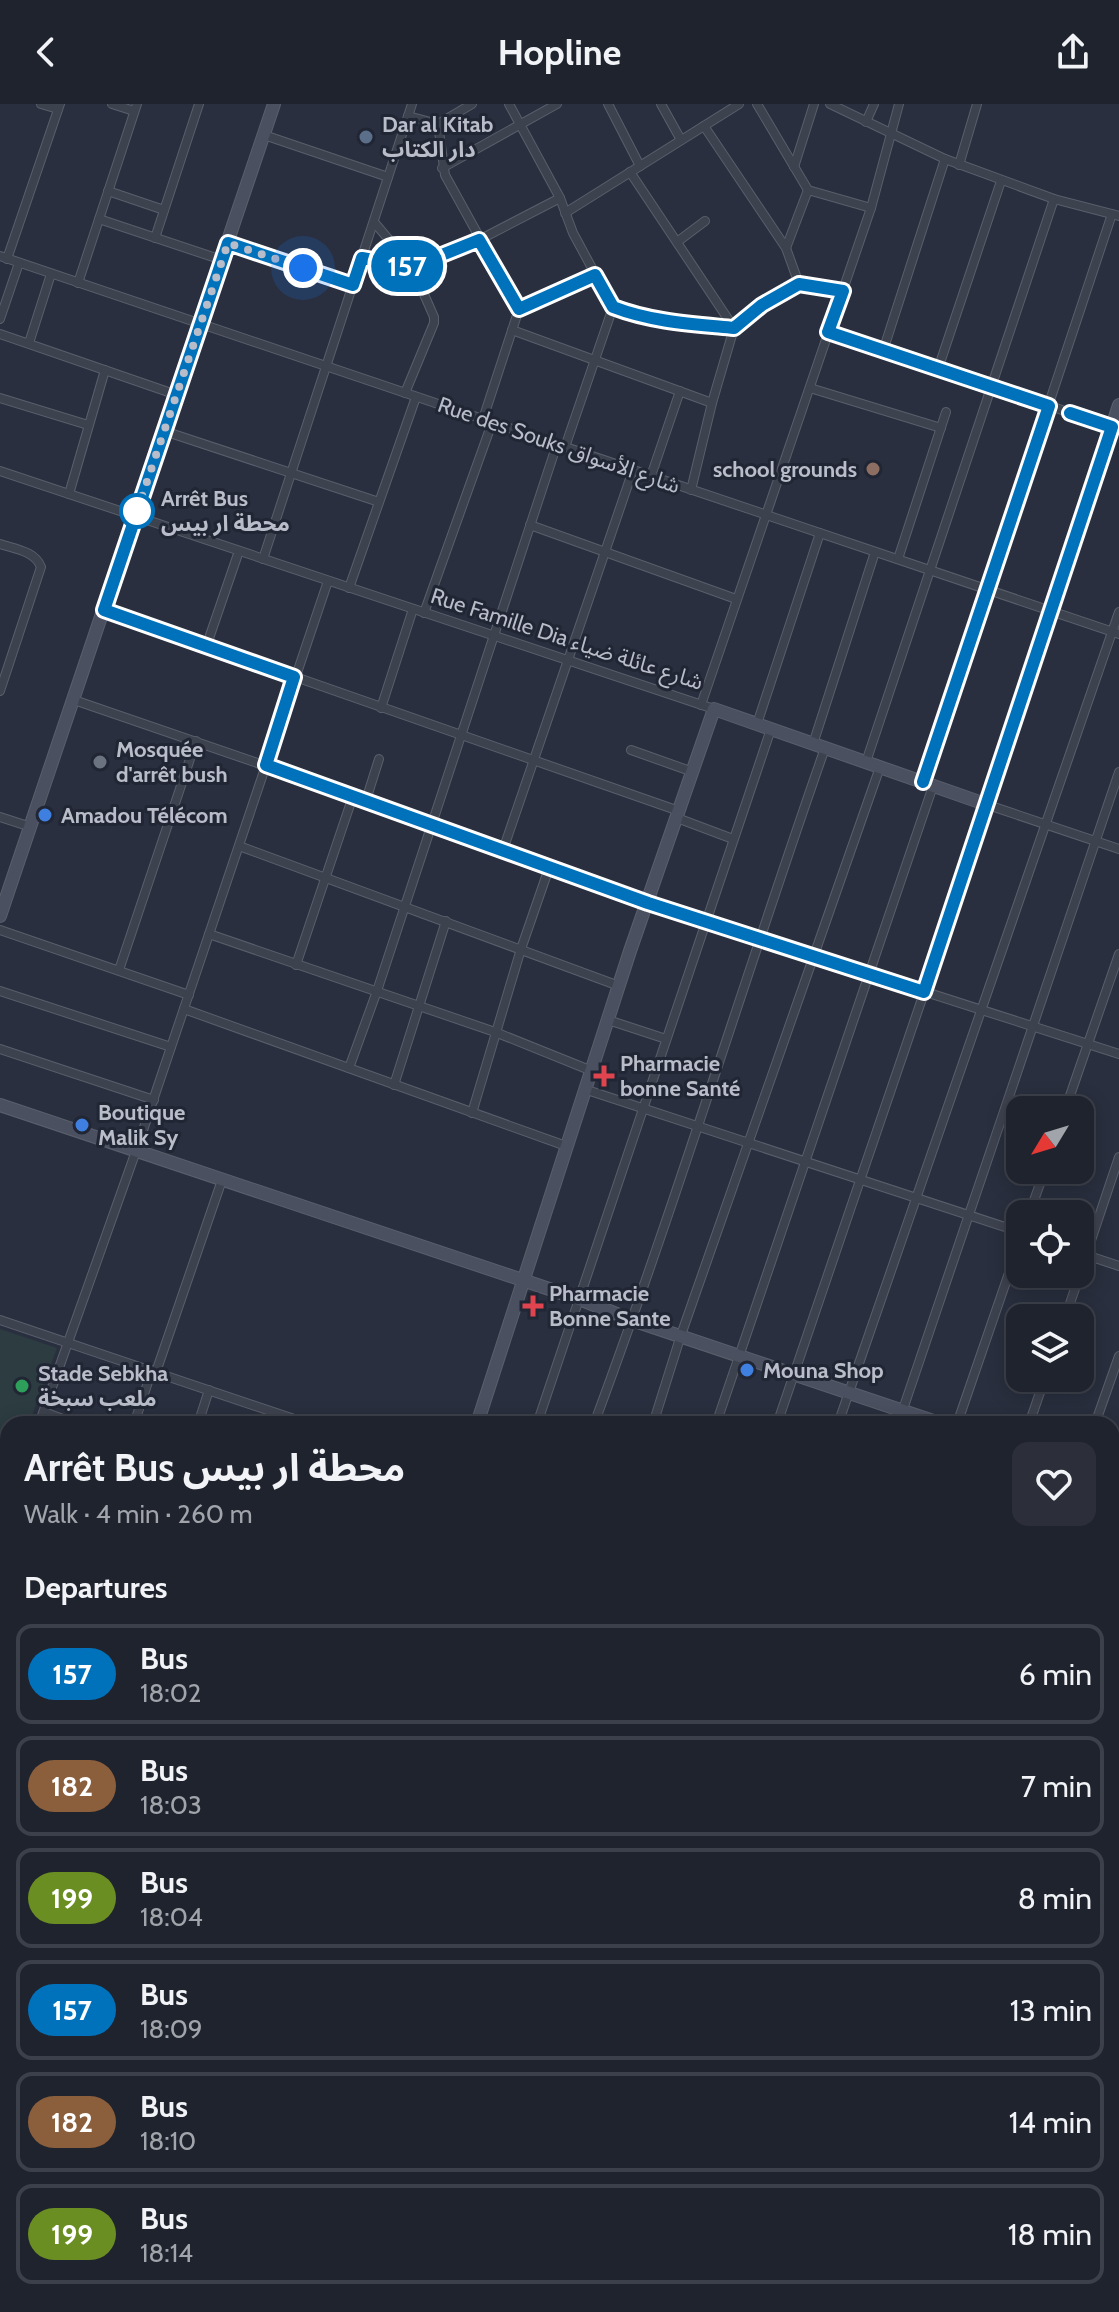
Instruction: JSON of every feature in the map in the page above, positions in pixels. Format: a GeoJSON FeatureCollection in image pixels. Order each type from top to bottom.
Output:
{"type":"FeatureCollection","features":[{"type":"Feature","properties":{"kind":"street"},"geometry":{"type":"LineString","coordinates":[[3,258],[59,107],[41,104]]}},
{"type":"Feature","properties":{"kind":"street"},"geometry":{"type":"LineString","coordinates":[[78,283],[135,108],[112,104]]}},
{"type":"Feature","properties":{"kind":"street"},"geometry":{"type":"LineString","coordinates":[[155,238],[199,104]]}},
{"type":"Feature","properties":{"kind":"street"},"geometry":{"type":"LineString","coordinates":[[0,916],[5,888],[31,827],[274,104]]}},
{"type":"Feature","properties":{"kind":"street"},"geometry":{"type":"LineString","coordinates":[[263,559],[412,104]]}},
{"type":"Feature","properties":{"kind":"street"},"geometry":{"type":"LineString","coordinates":[[408,116],[438,124],[472,104]]}},
{"type":"Feature","properties":{"kind":"street"},"geometry":{"type":"LineString","coordinates":[[509,104],[560,198],[573,233],[613,307],[640,317],[671,323],[734,328]]}},
{"type":"Feature","properties":{"kind":"street"},"geometry":{"type":"LineString","coordinates":[[442,168],[557,104]]}},
{"type":"Feature","properties":{"kind":"street"},"geometry":{"type":"LineString","coordinates":[[608,104],[640,166]]}},
{"type":"Feature","properties":{"kind":"street"},"geometry":{"type":"LineString","coordinates":[[661,104],[681,140]]}},
{"type":"Feature","properties":{"kind":"street"},"geometry":{"type":"LineString","coordinates":[[565,213],[739,104]]}},
{"type":"Feature","properties":{"kind":"street"},"geometry":{"type":"LineString","coordinates":[[757,104],[808,190],[871,208]]}},
{"type":"Feature","properties":{"kind":"street"},"geometry":{"type":"LineString","coordinates":[[794,167],[814,104]]}},
{"type":"Feature","properties":{"kind":"street"},"geometry":{"type":"LineString","coordinates":[[719,1416],[868,974],[988,589],[1116,215],[1054,199],[959,165],[830,104]]}},
{"type":"Feature","properties":{"kind":"street"},"geometry":{"type":"LineString","coordinates":[[866,122],[874,104]]}},
{"type":"Feature","properties":{"kind":"street"},"geometry":{"type":"LineString","coordinates":[[480,1416],[584,1089],[693,772],[736,599],[871,208],[899,104]]}},
{"type":"Feature","properties":{"kind":"street"},"geometry":{"type":"LineString","coordinates":[[959,165],[977,104]]}},
{"type":"Feature","properties":{"kind":"street"},"geometry":{"type":"LineString","coordinates":[[438,124],[442,168],[519,309]]}},
{"type":"Feature","properties":{"kind":"street"},"geometry":{"type":"LineString","coordinates":[[704,126],[786,248],[799,284]]}},
{"type":"Feature","properties":{"kind":"street"},"geometry":{"type":"LineString","coordinates":[[264,135],[388,177]]}},
{"type":"Feature","properties":{"kind":"street"},"geometry":{"type":"LineString","coordinates":[[883,351],[945,159]]}},
{"type":"Feature","properties":{"kind":"street"},"geometry":{"type":"LineString","coordinates":[[630,172],[734,328]]}},
{"type":"Feature","properties":{"kind":"street"},"geometry":{"type":"LineString","coordinates":[[938,369],[1001,181]]}},
{"type":"Feature","properties":{"kind":"street"},"geometry":{"type":"LineString","coordinates":[[786,248],[808,190]]}},
{"type":"Feature","properties":{"kind":"street"},"geometry":{"type":"LineString","coordinates":[[108,191],[164,210]]}},
{"type":"Feature","properties":{"kind":"street"},"geometry":{"type":"LineString","coordinates":[[362,258],[412,267],[479,240],[560,198]]}},
{"type":"Feature","properties":{"kind":"street"},"geometry":{"type":"LineString","coordinates":[[866,762],[1054,199]]}},
{"type":"Feature","properties":{"kind":"street"},"geometry":{"type":"LineString","coordinates":[[99,219],[222,260]]}},
{"type":"Feature","properties":{"kind":"street"},"geometry":{"type":"LineString","coordinates":[[677,242],[705,221]]}},
{"type":"Feature","properties":{"kind":"street"},"geometry":{"type":"LineString","coordinates":[[374,222],[412,267],[434,323],[405,393]]}},
{"type":"Feature","properties":{"kind":"street"},"geometry":{"type":"LineString","coordinates":[[228,243],[353,285]]}},
{"type":"Feature","properties":{"kind":"street","name":"Rue des Souks شارع الأسواق"},"geometry":{"type":"LineString","coordinates":[[3,258],[1116,632]]}},
{"type":"Feature","properties":{"kind":"street"},"geometry":{"type":"LineString","coordinates":[[0,319],[19,263]]}},
{"type":"Feature","properties":{"kind":"street"},"geometry":{"type":"LineString","coordinates":[[29,343],[51,274]]}},
{"type":"Feature","properties":{"kind":"street"},"geometry":{"type":"LineString","coordinates":[[424,613],[487,421],[519,309],[595,275]]}},
{"type":"Feature","properties":{"kind":"street"},"geometry":{"type":"LineString","coordinates":[[691,490],[734,328],[762,305],[799,284],[843,291]]}},
{"type":"Feature","properties":{"kind":"street"},"geometry":{"type":"LineString","coordinates":[[349,1068],[530,525],[597,359],[613,307]]}},
{"type":"Feature","properties":{"kind":"street"},"geometry":{"type":"LineString","coordinates":[[512,330],[712,403]]}},
{"type":"Feature","properties":{"kind":"street"},"geometry":{"type":"LineString","coordinates":[[828,332],[1116,428]]}},
{"type":"Feature","properties":{"kind":"street"},"geometry":{"type":"LineString","coordinates":[[0,334],[177,395]]}},
{"type":"Feature","properties":{"kind":"street"},"geometry":{"type":"LineString","coordinates":[[69,494],[105,370]]}},
{"type":"Feature","properties":{"kind":"street"},"geometry":{"type":"LineString","coordinates":[[810,388],[941,428]]}},
{"type":"Feature","properties":{"kind":"street"},"geometry":{"type":"LineString","coordinates":[[651,476],[680,391]]}},
{"type":"Feature","properties":{"kind":"street"},"geometry":{"type":"LineString","coordinates":[[349,588],[416,397]]}},
{"type":"Feature","properties":{"kind":"street"},"geometry":{"type":"LineString","coordinates":[[0,398],[88,425]]}},
{"type":"Feature","properties":{"kind":"street"},"geometry":{"type":"LineString","coordinates":[[780,1416],[1116,428],[1119,405]]}},
{"type":"Feature","properties":{"kind":"street"},"geometry":{"type":"LineString","coordinates":[[898,559],[946,412]]}},
{"type":"Feature","properties":{"kind":"street"},"geometry":{"type":"LineString","coordinates":[[164,431],[379,502]]}},
{"type":"Feature","properties":{"kind":"street"},"geometry":{"type":"LineString","coordinates":[[503,850],[633,470]]}},
{"type":"Feature","properties":{"kind":"street","name":"Rue Famille Dia شارع عائلة ضياء"},"geometry":{"type":"LineString","coordinates":[[0,471],[708,707],[1119,849]]}},
{"type":"Feature","properties":{"kind":"street"},"geometry":{"type":"LineString","coordinates":[[530,525],[736,599]]}},
{"type":"Feature","properties":{"kind":"street"},"geometry":{"type":"LineString","coordinates":[[757,724],[820,533]]}},
{"type":"Feature","properties":{"kind":"street"},"geometry":{"type":"LineString","coordinates":[[0,544],[32,555],[41,567],[0,691]]}},
{"type":"Feature","properties":{"kind":"street"},"geometry":{"type":"LineString","coordinates":[[206,647],[239,551]]}},
{"type":"Feature","properties":{"kind":"street"},"geometry":{"type":"LineString","coordinates":[[597,1416],[699,1127],[819,746],[875,552]]}},
{"type":"Feature","properties":{"kind":"street"},"geometry":{"type":"LineString","coordinates":[[42,1416],[154,1100],[328,581]]}},
{"type":"Feature","properties":{"kind":"street"},"geometry":{"type":"LineString","coordinates":[[381,708],[413,609]]}},
{"type":"Feature","properties":{"kind":"street"},"geometry":{"type":"LineString","coordinates":[[104,610],[533,762],[678,815],[733,839]]}},
{"type":"Feature","properties":{"kind":"street"},"geometry":{"type":"LineString","coordinates":[[841,1416],[979,1009],[1116,632],[1119,612]]}},
{"type":"Feature","properties":{"kind":"street"},"geometry":{"type":"LineString","coordinates":[[74,700],[432,823],[648,903],[1119,1054]]}},
{"type":"Feature","properties":{"kind":"street"},"geometry":{"type":"LineString","coordinates":[[540,1416],[771,729]]}},
{"type":"Feature","properties":{"kind":"street"},"geometry":{"type":"LineString","coordinates":[[119,970],[196,741]]}},
{"type":"Feature","properties":{"kind":"street"},"geometry":{"type":"LineString","coordinates":[[631,750],[693,772]]}},
{"type":"Feature","properties":{"kind":"street"},"geometry":{"type":"LineString","coordinates":[[366,800],[379,759]]}},
{"type":"Feature","properties":{"kind":"street"},"geometry":{"type":"LineString","coordinates":[[656,1416],[880,767]]}},
{"type":"Feature","properties":{"kind":"street"},"geometry":{"type":"LineString","coordinates":[[900,1416],[1119,772]]}},
{"type":"Feature","properties":{"kind":"street"},"geometry":{"type":"LineString","coordinates":[[296,965],[353,796]]}},
{"type":"Feature","properties":{"kind":"street"},"geometry":{"type":"LineString","coordinates":[[0,817],[31,827]]}},
{"type":"Feature","properties":{"kind":"street"},"geometry":{"type":"LineString","coordinates":[[239,846],[619,986]]}},
{"type":"Feature","properties":{"kind":"street"},"geometry":{"type":"LineString","coordinates":[[472,1113],[521,949],[549,868]]}},
{"type":"Feature","properties":{"kind":"street"},"geometry":{"type":"LineString","coordinates":[[394,1085],[446,921]]}},
{"type":"Feature","properties":{"kind":"street"},"geometry":{"type":"LineString","coordinates":[[0,930],[189,995]]}},
{"type":"Feature","properties":{"kind":"street"},"geometry":{"type":"LineString","coordinates":[[209,934],[495,1032],[592,1071]]}},
{"type":"Feature","properties":{"kind":"street"},"geometry":{"type":"LineString","coordinates":[[1070,1096],[1119,954]]}},
{"type":"Feature","properties":{"kind":"street"},"geometry":{"type":"LineString","coordinates":[[0,991],[171,1047]]}},
{"type":"Feature","properties":{"kind":"street"},"geometry":{"type":"LineString","coordinates":[[184,1009],[566,1146]]}},
{"type":"Feature","properties":{"kind":"street"},"geometry":{"type":"LineString","coordinates":[[608,1020],[666,1039]]}},
{"type":"Feature","properties":{"kind":"street"},"geometry":{"type":"LineString","coordinates":[[0,1049],[154,1100]]}},
{"type":"Feature","properties":{"kind":"street"},"geometry":{"type":"LineString","coordinates":[[584,1089],[1006,1227]]}},
{"type":"Feature","properties":{"kind":"street"},"geometry":{"type":"LineString","coordinates":[[0,1105],[917,1416]]}},
{"type":"Feature","properties":{"kind":"street"},"geometry":{"type":"LineString","coordinates":[[1094,1224],[1119,1157]]}},
{"type":"Feature","properties":{"kind":"street"},"geometry":{"type":"LineString","coordinates":[[137,1416],[182,1302],[222,1180]]}},
{"type":"Feature","properties":{"kind":"street"},"geometry":{"type":"LineString","coordinates":[[1094,1258],[1119,1266]]}},
{"type":"Feature","properties":{"kind":"street"},"geometry":{"type":"LineString","coordinates":[[960,1416],[1006,1282]]}},
{"type":"Feature","properties":{"kind":"street"},"geometry":{"type":"LineString","coordinates":[[0,1320],[209,1390],[276,1416]]}},
{"type":"Feature","properties":{"kind":"street"},"geometry":{"type":"LineString","coordinates":[[1098,1416],[1119,1356]]}},
{"type":"Feature","properties":{"kind":"street"},"geometry":{"type":"LineString","coordinates":[[201,1416],[209,1390]]}},
{"type":"Feature","properties":{"kind":"street"},"geometry":{"type":"LineString","coordinates":[[1032,1416],[1040,1392]]}},
{"type":"Feature","properties":{"kind":"street"},"geometry":{"type":"LineString","coordinates":[[44,1412],[55,1416]]}},
{"type":"Feature","properties":{"kind":"shaded area","name":"Stade Sebkha ملعب سبخة"},"geometry":{"type":"Polygon","coordinates":[[[0,1329],[57,1348],[32,1416],[0,1416],[0,1329]]]}},
{"type":"Feature","properties":{"kind":"bus line","name":"157"},"geometry":{"type":"LineString","coordinates":[[923,782],[1049,406],[828,332],[843,291],[799,284],[762,305],[734,328],[671,323],[640,317],[613,307],[595,275],[519,309],[479,240],[412,267],[362,258],[353,285],[228,243],[104,610],[294,677],[266,765],[648,903],[924,992],[1112,427],[1070,413]]}},
{"type":"Feature","properties":{"kind":"place","name":"Dar al Kitab دار الكتاب"},"geometry":{"type":"Point","coordinates":[366,137]}},
{"type":"Feature","properties":{"kind":"place","name":"school grounds"},"geometry":{"type":"Point","coordinates":[873,469]}},
{"type":"Feature","properties":{"kind":"place","name":"Arrêt Bus محطة ار بيس"},"geometry":{"type":"Point","coordinates":[137,511]}},
{"type":"Feature","properties":{"kind":"place","name":"Mosquée d'arrêt bush"},"geometry":{"type":"Point","coordinates":[100,762]}},
{"type":"Feature","properties":{"kind":"place","name":"Amadou Télécom"},"geometry":{"type":"Point","coordinates":[45,815]}},
{"type":"Feature","properties":{"kind":"place","name":"Pharmacie bonne Santé"},"geometry":{"type":"Point","coordinates":[604,1076]}},
{"type":"Feature","properties":{"kind":"place","name":"Boutique Malik Sy"},"geometry":{"type":"Point","coordinates":[82,1125]}},
{"type":"Feature","properties":{"kind":"place","name":"Pharmacie Bonne Sante"},"geometry":{"type":"Point","coordinates":[533,1306]}},
{"type":"Feature","properties":{"kind":"place","name":"Mouna Shop"},"geometry":{"type":"Point","coordinates":[747,1370]}},
{"type":"Feature","properties":{"kind":"place","name":"Stade Sebkha ملعب سبخة"},"geometry":{"type":"Point","coordinates":[22,1386]}},
{"type":"Feature","properties":{"kind":"route"},"geometry":{"type":"LineString","coordinates":[[137,511],[135,517],[228,243],[303,268]]}}]}
